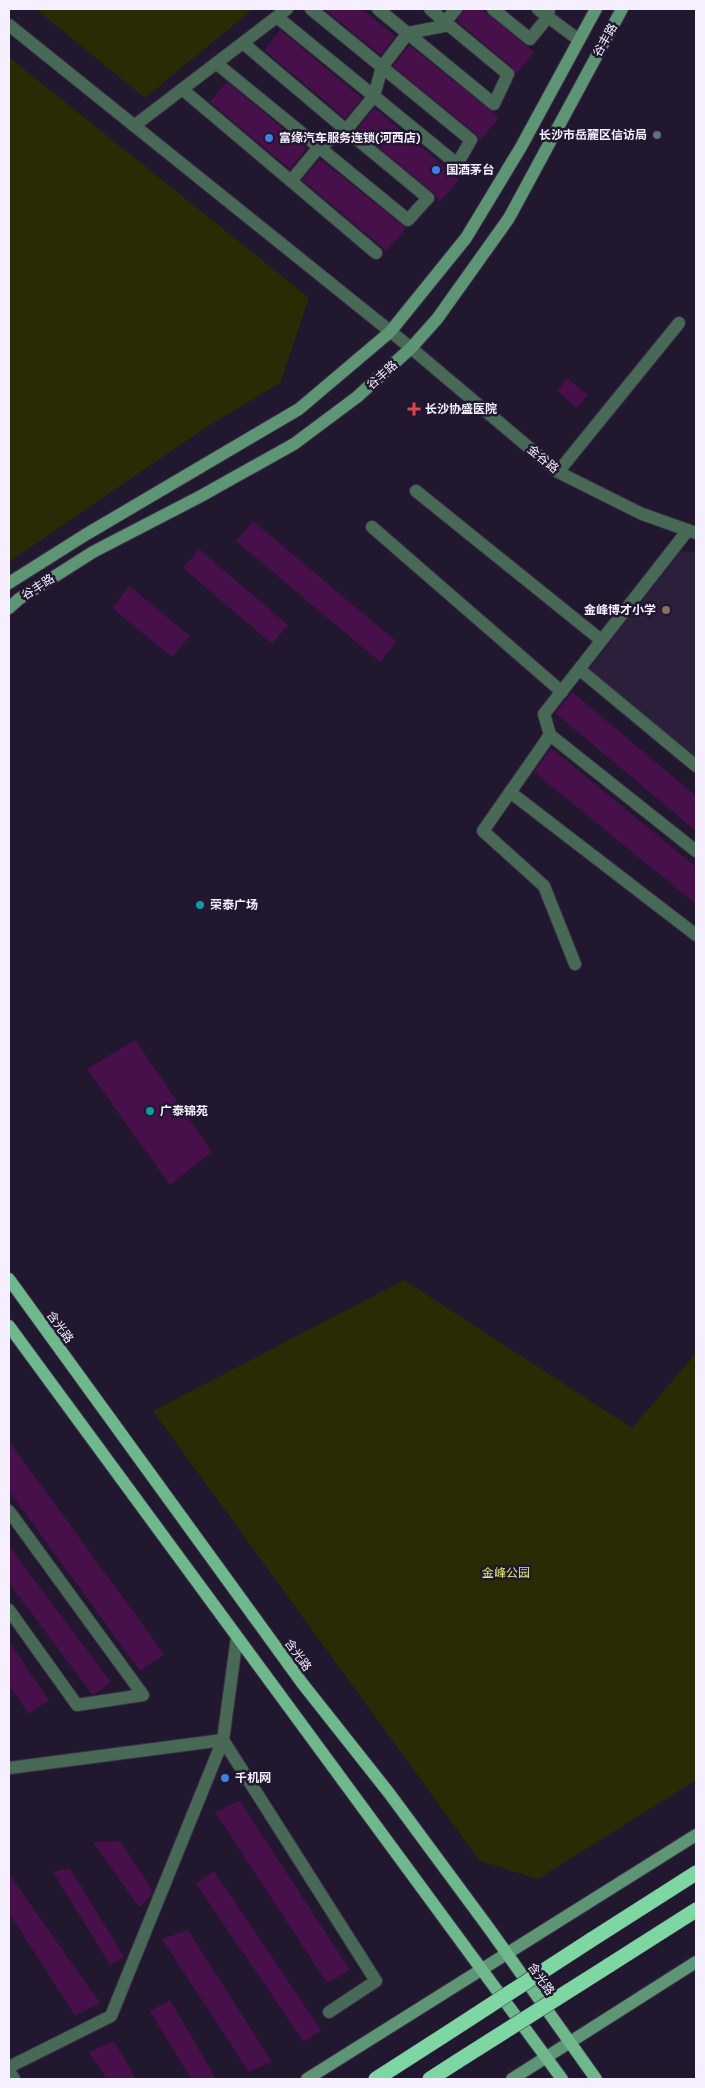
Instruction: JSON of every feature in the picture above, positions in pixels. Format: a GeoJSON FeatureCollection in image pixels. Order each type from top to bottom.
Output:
{"type":"FeatureCollection","features":[{"type":"Feature","properties":{"kind":"highway"},"geometry":{"type":"LineString","coordinates":[[376,2079],[696,1873]]}},
{"type":"Feature","properties":{"kind":"highway"},"geometry":{"type":"LineString","coordinates":[[430,2079],[696,1910]]}},
{"type":"Feature","properties":{"kind":"main road","name":"含光路"},"geometry":{"type":"LineString","coordinates":[[9,1280],[302,1683],[389,1793],[596,2079]]}},
{"type":"Feature","properties":{"kind":"main road"},"geometry":{"type":"LineString","coordinates":[[9,1326],[562,2079]]}},
{"type":"Feature","properties":{"kind":"street"},"geometry":{"type":"LineString","coordinates":[[134,126],[282,13],[374,96],[457,164],[471,140],[311,9]]}},
{"type":"Feature","properties":{"kind":"street"},"geometry":{"type":"LineString","coordinates":[[378,9],[494,104],[508,74],[430,9]]}},
{"type":"Feature","properties":{"kind":"street"},"geometry":{"type":"LineString","coordinates":[[291,181],[319,147],[346,130],[374,96],[382,67],[408,33],[447,23],[456,9]]}},
{"type":"Feature","properties":{"kind":"street"},"geometry":{"type":"LineString","coordinates":[[493,9],[530,39],[549,13]]}},
{"type":"Feature","properties":{"kind":"street"},"geometry":{"type":"LineString","coordinates":[[538,9],[549,13],[579,40]]}},
{"type":"Feature","properties":{"kind":"street","name":"谷丰路"},"geometry":{"type":"LineString","coordinates":[[9,583],[85,534],[299,410],[390,332],[466,238],[521,147],[596,9]]}},
{"type":"Feature","properties":{"kind":"street","name":"谷丰路"},"geometry":{"type":"LineString","coordinates":[[9,608],[19,598],[93,552],[201,496],[294,444],[357,397],[411,348],[437,319],[509,218],[622,9]]}},
{"type":"Feature","properties":{"kind":"street","name":"金谷路"},"geometry":{"type":"LineString","coordinates":[[9,25],[411,348],[558,472],[642,514],[692,531]]}},
{"type":"Feature","properties":{"kind":"street"},"geometry":{"type":"LineString","coordinates":[[216,63],[408,220],[428,198],[243,43]]}},
{"type":"Feature","properties":{"kind":"street"},"geometry":{"type":"LineString","coordinates":[[182,89],[376,253]]}},
{"type":"Feature","properties":{"kind":"street"},"geometry":{"type":"LineString","coordinates":[[558,472],[679,323]]}},
{"type":"Feature","properties":{"kind":"street"},"geometry":{"type":"LineString","coordinates":[[416,492],[601,640]]}},
{"type":"Feature","properties":{"kind":"street"},"geometry":{"type":"LineString","coordinates":[[372,526],[562,692]]}},
{"type":"Feature","properties":{"kind":"street"},"geometry":{"type":"LineString","coordinates":[[692,531],[601,640],[544,714],[550,735],[696,851]]}},
{"type":"Feature","properties":{"kind":"street"},"geometry":{"type":"LineString","coordinates":[[579,669],[696,766]]}},
{"type":"Feature","properties":{"kind":"street"},"geometry":{"type":"LineString","coordinates":[[550,735],[483,831],[544,886],[575,964]]}},
{"type":"Feature","properties":{"kind":"street"},"geometry":{"type":"LineString","coordinates":[[510,792],[696,935]]}},
{"type":"Feature","properties":{"kind":"street"},"geometry":{"type":"LineString","coordinates":[[9,1511],[143,1695],[78,1705],[9,1610]]}},
{"type":"Feature","properties":{"kind":"street"},"geometry":{"type":"LineString","coordinates":[[9,2067],[111,2016],[223,1740],[237,1638]]}},
{"type":"Feature","properties":{"kind":"street"},"geometry":{"type":"LineString","coordinates":[[9,1768],[223,1740]]}},
{"type":"Feature","properties":{"kind":"street"},"geometry":{"type":"LineString","coordinates":[[223,1740],[376,1981],[328,2012]]}},
{"type":"Feature","properties":{"kind":"street"},"geometry":{"type":"LineString","coordinates":[[307,2079],[696,1835]]}},
{"type":"Feature","properties":{"kind":"street"},"geometry":{"type":"LineString","coordinates":[[512,2079],[696,1962]]}},
{"type":"Feature","properties":{"kind":"street"},"geometry":{"type":"LineString","coordinates":[[9,2071],[14,2079]]}},
{"type":"Feature","properties":{"kind":"shaded area","name":"金峰博才小学"},"geometry":{"type":"Polygon","coordinates":[[[680,552],[696,552],[696,757],[589,669],[680,552]]]}},
{"type":"Feature","properties":{"kind":"green space"},"geometry":{"type":"Polygon","coordinates":[[[36,9],[253,9],[145,98],[36,9]]]}},
{"type":"Feature","properties":{"kind":"green space"},"geometry":{"type":"Polygon","coordinates":[[[9,57],[309,298],[280,383],[205,428],[9,562],[9,57]]]}},
{"type":"Feature","properties":{"kind":"green space","name":"金峰公园"},"geometry":{"type":"Polygon","coordinates":[[[404,1280],[632,1428],[696,1353],[696,1780],[538,1879],[480,1861],[153,1411],[404,1280]]]}},
{"type":"Feature","properties":{"kind":"building"},"geometry":{"type":"Polygon","coordinates":[[[324,9],[362,9],[395,36],[381,55],[324,9]]]}},
{"type":"Feature","properties":{"kind":"building"},"geometry":{"type":"Polygon","coordinates":[[[464,9],[482,9],[534,52],[516,74],[513,68],[457,21],[464,9]]]}},
{"type":"Feature","properties":{"kind":"building"},"geometry":{"type":"Polygon","coordinates":[[[280,30],[362,98],[345,118],[264,50],[280,30]]]}},
{"type":"Feature","properties":{"kind":"building"},"geometry":{"type":"Polygon","coordinates":[[[410,46],[499,117],[480,141],[476,134],[393,66],[410,46]]]}},
{"type":"Feature","properties":{"kind":"building"},"geometry":{"type":"Polygon","coordinates":[[[227,82],[307,148],[290,169],[210,102],[227,82]]]}},
{"type":"Feature","properties":{"kind":"building"},"geometry":{"type":"Polygon","coordinates":[[[375,108],[459,179],[440,202],[433,192],[357,129],[375,108]]]}},
{"type":"Feature","properties":{"kind":"building"},"geometry":{"type":"Polygon","coordinates":[[[320,159],[406,228],[387,251],[302,180],[320,159]]]}},
{"type":"Feature","properties":{"kind":"building"},"geometry":{"type":"Polygon","coordinates":[[[567,378],[588,395],[577,408],[557,391],[567,378]]]}},
{"type":"Feature","properties":{"kind":"building"},"geometry":{"type":"Polygon","coordinates":[[[253,521],[397,642],[380,662],[236,541],[253,521]]]}},
{"type":"Feature","properties":{"kind":"building"},"geometry":{"type":"Polygon","coordinates":[[[199,549],[288,625],[272,644],[183,568],[199,549]]]}},
{"type":"Feature","properties":{"kind":"building"},"geometry":{"type":"Polygon","coordinates":[[[129,586],[190,636],[172,657],[112,608],[129,586]]]}},
{"type":"Feature","properties":{"kind":"building"},"geometry":{"type":"Polygon","coordinates":[[[572,692],[696,796],[696,831],[555,713],[572,692]]]}},
{"type":"Feature","properties":{"kind":"building"},"geometry":{"type":"Polygon","coordinates":[[[551,748],[696,867],[696,904],[534,772],[551,748]]]}},
{"type":"Feature","properties":{"kind":"building","name":"广泰锦苑"},"geometry":{"type":"Polygon","coordinates":[[[135,1040],[212,1152],[170,1185],[87,1069],[135,1040]]]}},
{"type":"Feature","properties":{"kind":"building"},"geometry":{"type":"Polygon","coordinates":[[[9,1441],[164,1654],[140,1671],[9,1491],[9,1441]]]}},
{"type":"Feature","properties":{"kind":"building"},"geometry":{"type":"Polygon","coordinates":[[[9,1546],[111,1682],[95,1694],[92,1694],[9,1583],[9,1546]]]}},
{"type":"Feature","properties":{"kind":"building"},"geometry":{"type":"Polygon","coordinates":[[[9,1642],[49,1700],[29,1714],[9,1685],[9,1642]]]}},
{"type":"Feature","properties":{"kind":"building"},"geometry":{"type":"Polygon","coordinates":[[[240,1801],[350,1970],[327,1983],[215,1812],[240,1801]]]}},
{"type":"Feature","properties":{"kind":"building"},"geometry":{"type":"Polygon","coordinates":[[[120,1841],[153,1891],[150,1897],[139,1907],[93,1842],[120,1841]]]}},
{"type":"Feature","properties":{"kind":"building"},"geometry":{"type":"Polygon","coordinates":[[[70,1868],[124,1957],[110,1965],[53,1872],[70,1868]]]}},
{"type":"Feature","properties":{"kind":"building"},"geometry":{"type":"Polygon","coordinates":[[[214,1871],[321,2030],[304,2042],[196,1884],[214,1871]]]}},
{"type":"Feature","properties":{"kind":"building"},"geometry":{"type":"Polygon","coordinates":[[[9,1874],[100,2003],[75,2016],[9,1913],[9,1874]]]}},
{"type":"Feature","properties":{"kind":"building"},"geometry":{"type":"Polygon","coordinates":[[[188,1930],[272,2062],[249,2072],[162,1939],[188,1930]]]}},
{"type":"Feature","properties":{"kind":"building"},"geometry":{"type":"Polygon","coordinates":[[[170,2000],[216,2079],[191,2079],[150,2011],[170,2000]]]}},
{"type":"Feature","properties":{"kind":"building"},"geometry":{"type":"Polygon","coordinates":[[[114,2041],[136,2079],[107,2079],[89,2052],[114,2041]]]}},
{"type":"Feature","properties":{"kind":"place","name":"长沙市岳麓区信访局"},"geometry":{"type":"Point","coordinates":[657,135]}},
{"type":"Feature","properties":{"kind":"place","name":"富缘汽车服务连锁(河西店)"},"geometry":{"type":"Point","coordinates":[269,138]}},
{"type":"Feature","properties":{"kind":"place","name":"国酒茅台"},"geometry":{"type":"Point","coordinates":[436,170]}},
{"type":"Feature","properties":{"kind":"place","name":"长沙协盛医院"},"geometry":{"type":"Point","coordinates":[414,409]}},
{"type":"Feature","properties":{"kind":"place","name":"金峰博才小学"},"geometry":{"type":"Point","coordinates":[666,610]}},
{"type":"Feature","properties":{"kind":"place","name":"荣泰广场"},"geometry":{"type":"Point","coordinates":[200,905]}},
{"type":"Feature","properties":{"kind":"place","name":"广泰锦苑"},"geometry":{"type":"Point","coordinates":[150,1111]}},
{"type":"Feature","properties":{"kind":"place","name":"千机网"},"geometry":{"type":"Point","coordinates":[225,1778]}}]}
